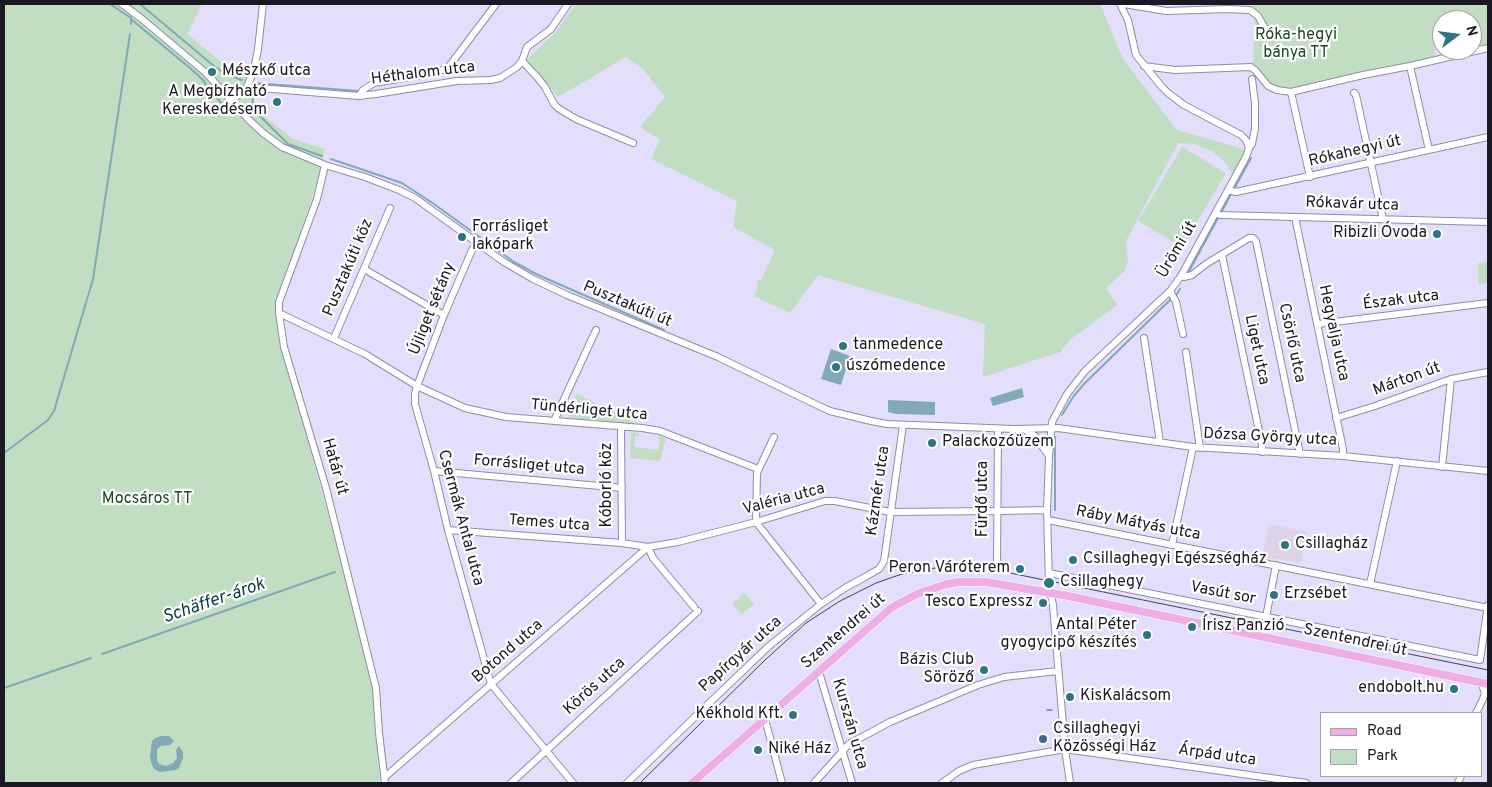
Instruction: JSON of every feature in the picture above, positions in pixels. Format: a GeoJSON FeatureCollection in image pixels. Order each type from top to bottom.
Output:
{"type":"FeatureCollection","features":[{"type":"Feature","properties":{"kind":"main road","name":"Szentendrei út"},"geometry":{"type":"LineString","coordinates":[[692,783],[891,608],[931,588],[947,584],[974,581],[1051,593],[1141,610],[1485,683]]}},
{"type":"Feature","properties":{"kind":"street","name":"Pusztakúti út"},"geometry":{"type":"LineString","coordinates":[[122,4],[129,6],[205,72],[248,119],[273,142],[325,165],[381,182],[415,198],[504,262],[533,279],[567,295],[718,357],[817,405],[836,412],[870,421],[903,424],[1051,429]]}},
{"type":"Feature","properties":{"kind":"street"},"geometry":{"type":"LineString","coordinates":[[232,102],[247,87],[256,62],[262,4]]}},
{"type":"Feature","properties":{"kind":"street"},"geometry":{"type":"LineString","coordinates":[[359,96],[374,83],[433,73],[445,69],[496,4]]}},
{"type":"Feature","properties":{"kind":"street","name":"Héthalom utca"},"geometry":{"type":"LineString","coordinates":[[247,87],[359,96],[457,81],[500,78],[517,67],[527,47],[551,29],[568,4]]}},
{"type":"Feature","properties":{"kind":"street"},"geometry":{"type":"LineString","coordinates":[[1120,4],[1128,20],[1135,52],[1144,66],[1173,98],[1241,135],[1246,140],[1249,148]]}},
{"type":"Feature","properties":{"kind":"street"},"geometry":{"type":"LineString","coordinates":[[1124,4],[1166,12],[1228,9],[1250,10],[1258,16],[1266,30]]}},
{"type":"Feature","properties":{"kind":"street"},"geometry":{"type":"LineString","coordinates":[[1144,66],[1175,70],[1251,67],[1268,86],[1277,90],[1291,92],[1488,48]]}},
{"type":"Feature","properties":{"kind":"street"},"geometry":{"type":"LineString","coordinates":[[522,60],[542,82],[558,108],[576,119],[633,143]]}},
{"type":"Feature","properties":{"kind":"street"},"geometry":{"type":"LineString","coordinates":[[1410,66],[1429,150]]}},
{"type":"Feature","properties":{"kind":"street","name":"Ürömi út"},"geometry":{"type":"LineString","coordinates":[[1070,783],[1049,584],[1047,510],[1051,429],[1061,404],[1085,371],[1170,291],[1181,276],[1252,144],[1256,103],[1252,79]]}},
{"type":"Feature","properties":{"kind":"street"},"geometry":{"type":"LineString","coordinates":[[1291,92],[1310,177]]}},
{"type":"Feature","properties":{"kind":"street"},"geometry":{"type":"LineString","coordinates":[[1354,93],[1356,95],[1383,219]]}},
{"type":"Feature","properties":{"kind":"street","name":"Rókahegyi út"},"geometry":{"type":"LineString","coordinates":[[1228,190],[1236,192],[1310,177],[1488,137]]}},
{"type":"Feature","properties":{"kind":"street","name":"Határ út"},"geometry":{"type":"LineString","coordinates":[[325,165],[317,199],[279,302],[279,313],[284,347],[326,488],[376,688],[385,780]]}},
{"type":"Feature","properties":{"kind":"street","name":"Pusztakúti köz"},"geometry":{"type":"LineString","coordinates":[[334,338],[390,208]]}},
{"type":"Feature","properties":{"kind":"street","name":"Rókavár utca"},"geometry":{"type":"LineString","coordinates":[[1215,213],[1220,215],[1488,222]]}},
{"type":"Feature","properties":{"kind":"street","name":"Hegyalja utca"},"geometry":{"type":"LineString","coordinates":[[1295,216],[1343,456]]}},
{"type":"Feature","properties":{"kind":"street","name":"Csörlő utca"},"geometry":{"type":"LineString","coordinates":[[1222,255],[1249,238],[1253,238],[1256,241],[1300,454]]}},
{"type":"Feature","properties":{"kind":"street","name":"Újliget sétány"},"geometry":{"type":"LineString","coordinates":[[417,386],[444,315],[472,250],[477,243]]}},
{"type":"Feature","properties":{"kind":"street"},"geometry":{"type":"LineString","coordinates":[[1181,276],[1192,275],[1222,255]]}},
{"type":"Feature","properties":{"kind":"street","name":"Liget utca"},"geometry":{"type":"LineString","coordinates":[[1222,255],[1262,452]]}},
{"type":"Feature","properties":{"kind":"street"},"geometry":{"type":"LineString","coordinates":[[364,269],[444,315]]}},
{"type":"Feature","properties":{"kind":"street"},"geometry":{"type":"LineString","coordinates":[[1170,291],[1176,302],[1183,334]]}},
{"type":"Feature","properties":{"kind":"street","name":"Észak utca"},"geometry":{"type":"LineString","coordinates":[[1318,324],[1488,303]]}},
{"type":"Feature","properties":{"kind":"street"},"geometry":{"type":"LineString","coordinates":[[279,313],[365,354],[417,386]]}},
{"type":"Feature","properties":{"kind":"street"},"geometry":{"type":"LineString","coordinates":[[554,421],[596,330]]}},
{"type":"Feature","properties":{"kind":"street"},"geometry":{"type":"LineString","coordinates":[[1144,338],[1160,442]]}},
{"type":"Feature","properties":{"kind":"street"},"geometry":{"type":"LineString","coordinates":[[1172,545],[1196,448],[1186,352]]}},
{"type":"Feature","properties":{"kind":"street","name":"Márton út"},"geometry":{"type":"LineString","coordinates":[[1336,418],[1452,378],[1488,372]]}},
{"type":"Feature","properties":{"kind":"street"},"geometry":{"type":"LineString","coordinates":[[1442,467],[1452,378]]}},
{"type":"Feature","properties":{"kind":"street","name":"Tündérliget utca"},"geometry":{"type":"LineString","coordinates":[[417,386],[465,408],[506,417],[642,428],[669,434],[758,469]]}},
{"type":"Feature","properties":{"kind":"street","name":"Csermák Antal utca"},"geometry":{"type":"LineString","coordinates":[[417,386],[415,404],[491,684],[573,783]]}},
{"type":"Feature","properties":{"kind":"street","name":"Kázmér utca"},"geometry":{"type":"LineString","coordinates":[[884,561],[903,424]]}},
{"type":"Feature","properties":{"kind":"street","name":"Kóborló köz"},"geometry":{"type":"LineString","coordinates":[[622,426],[622,543]]}},
{"type":"Feature","properties":{"kind":"street"},"geometry":{"type":"LineString","coordinates":[[1024,429],[1035,436],[1049,456]]}},
{"type":"Feature","properties":{"kind":"street","name":"Dózsa György utca"},"geometry":{"type":"LineString","coordinates":[[1051,429],[1066,429],[1196,448],[1343,456],[1488,471]]}},
{"type":"Feature","properties":{"kind":"street","name":"Fürdő utca"},"geometry":{"type":"LineString","coordinates":[[997,568],[998,431]]}},
{"type":"Feature","properties":{"kind":"street"},"geometry":{"type":"LineString","coordinates":[[774,437],[758,469],[756,480],[756,522],[820,604]]}},
{"type":"Feature","properties":{"kind":"street"},"geometry":{"type":"LineString","coordinates":[[1370,584],[1397,461]]}},
{"type":"Feature","properties":{"kind":"street","name":"Forrásliget utca"},"geometry":{"type":"LineString","coordinates":[[434,471],[622,488]]}},
{"type":"Feature","properties":{"kind":"street","name":"Valéria utca"},"geometry":{"type":"LineString","coordinates":[[648,547],[686,540],[756,522],[825,501],[835,501],[890,512],[1047,510]]}},
{"type":"Feature","properties":{"kind":"street","name":"Ráby Mátyás utca"},"geometry":{"type":"LineString","coordinates":[[1048,520],[1488,607]]}},
{"type":"Feature","properties":{"kind":"street","name":"Temes utca"},"geometry":{"type":"LineString","coordinates":[[448,530],[622,543],[648,547]]}},
{"type":"Feature","properties":{"kind":"street","name":"Botond utca"},"geometry":{"type":"LineString","coordinates":[[385,780],[491,684],[648,547]]}},
{"type":"Feature","properties":{"kind":"street","name":"Körös utca"},"geometry":{"type":"LineString","coordinates":[[511,783],[696,609],[653,558],[648,547]]}},
{"type":"Feature","properties":{"kind":"street","name":"Papírgyár utca"},"geometry":{"type":"LineString","coordinates":[[627,783],[744,669],[820,604],[876,571],[884,561]]}},
{"type":"Feature","properties":{"kind":"street"},"geometry":{"type":"LineString","coordinates":[[1266,617],[1276,565]]}},
{"type":"Feature","properties":{"kind":"street","name":"Vasút sor"},"geometry":{"type":"LineString","coordinates":[[1049,573],[1480,660],[1488,607]]}},
{"type":"Feature","properties":{"kind":"street"},"geometry":{"type":"LineString","coordinates":[[814,783],[849,744],[890,722],[978,685],[1004,677],[1058,671]]}},
{"type":"Feature","properties":{"kind":"street","name":"Kurszán utca"},"geometry":{"type":"LineString","coordinates":[[819,672],[852,783]]}},
{"type":"Feature","properties":{"kind":"street"},"geometry":{"type":"LineString","coordinates":[[1476,712],[1485,693],[1485,683]]}},
{"type":"Feature","properties":{"kind":"street"},"geometry":{"type":"LineString","coordinates":[[765,719],[782,783]]}},
{"type":"Feature","properties":{"kind":"street","name":"Árpád utca"},"geometry":{"type":"LineString","coordinates":[[942,783],[959,771],[974,765],[1065,749],[1258,780],[1306,783]]}},
{"type":"Feature","properties":{"kind":"street"},"geometry":{"type":"LineString","coordinates":[[1279,783],[1291,781]]}},
{"type":"Feature","properties":{"kind":"shaded area","name":"úszómedence"},"geometry":{"type":"Polygon","coordinates":[[[831,349],[850,356],[841,385],[821,379],[831,349]]]}},
{"type":"Feature","properties":{"kind":"shaded area"},"geometry":{"type":"Polygon","coordinates":[[[1022,388],[1024,397],[993,406],[990,398],[1022,388]]]}},
{"type":"Feature","properties":{"kind":"shaded area"},"geometry":{"type":"Polygon","coordinates":[[[888,400],[935,402],[935,415],[888,412],[888,400]]]}},
{"type":"Feature","properties":{"kind":"shaded area","name":"Csillagház"},"geometry":{"type":"Polygon","coordinates":[[[1269,524],[1307,532],[1301,563],[1262,557],[1269,524]]]}},
{"type":"Feature","properties":{"kind":"shaded area"},"geometry":{"type":"Polygon","coordinates":[[[162,736],[169,736],[174,741],[170,745],[161,746],[157,749],[157,760],[159,764],[166,766],[173,763],[177,758],[176,750],[179,746],[183,752],[183,758],[179,768],[176,770],[160,772],[154,769],[151,762],[152,741],[162,736]]]}},
{"type":"Feature","properties":{"kind":"green space","name":"Mocsáros TT"},"geometry":{"type":"Polygon","coordinates":[[[4,4],[202,4],[187,34],[229,68],[245,72],[254,92],[255,109],[293,139],[325,149],[317,183],[275,302],[279,302],[276,313],[282,348],[376,688],[376,734],[380,783],[4,783],[4,4]]]}},
{"type":"Feature","properties":{"kind":"green space"},"geometry":{"type":"Polygon","coordinates":[[[576,4],[1100,4],[1123,59],[1177,130],[1247,150],[1233,175],[1225,162],[1212,151],[1195,144],[1178,143],[1126,241],[1128,263],[1123,273],[1106,288],[1117,305],[1071,339],[1060,352],[983,377],[985,324],[818,275],[790,313],[754,296],[758,288],[757,280],[761,280],[775,250],[733,227],[737,201],[651,159],[660,140],[640,127],[665,97],[643,69],[626,57],[558,97],[526,60],[555,33],[576,4]]]}},
{"type":"Feature","properties":{"kind":"green space","name":"Róka-hegyi bánya TT"},"geometry":{"type":"Polygon","coordinates":[[[1252,4],[1488,4],[1488,44],[1482,46],[1482,10],[1432,10],[1432,60],[1290,89],[1279,88],[1267,81],[1253,64],[1255,24],[1252,4]]]}},
{"type":"Feature","properties":{"kind":"green space"},"geometry":{"type":"Polygon","coordinates":[[[1182,147],[1226,173],[1182,247],[1138,221],[1182,147]]]}},
{"type":"Feature","properties":{"kind":"green space"},"geometry":{"type":"Polygon","coordinates":[[[1488,262],[1488,282],[1479,285],[1478,263],[1488,262]]]}},
{"type":"Feature","properties":{"kind":"green space"},"geometry":{"type":"Polygon","coordinates":[[[576,394],[631,420],[633,424],[570,418],[568,413],[576,394]]]}},
{"type":"Feature","properties":{"kind":"green space"},"geometry":{"type":"Polygon","coordinates":[[[631,432],[639,433],[639,437],[635,436],[634,447],[658,450],[659,436],[666,438],[660,461],[630,458],[631,432]]]}},
{"type":"Feature","properties":{"kind":"green space"},"geometry":{"type":"Polygon","coordinates":[[[744,592],[754,605],[741,614],[733,602],[744,592]]]}},
{"type":"Feature","properties":{"kind":"waterway"},"geometry":{"type":"LineString","coordinates":[[110,4],[131,18],[131,24]]}},
{"type":"Feature","properties":{"kind":"waterway"},"geometry":{"type":"LineString","coordinates":[[140,4],[215,67],[226,74],[242,80]]}},
{"type":"Feature","properties":{"kind":"waterway"},"geometry":{"type":"LineString","coordinates":[[132,20],[204,81],[226,108]]}},
{"type":"Feature","properties":{"kind":"waterway"},"geometry":{"type":"LineString","coordinates":[[4,453],[48,420],[54,411],[93,279],[130,34]]}},
{"type":"Feature","properties":{"kind":"waterway"},"geometry":{"type":"LineString","coordinates":[[254,83],[358,91]]}},
{"type":"Feature","properties":{"kind":"waterway"},"geometry":{"type":"LineString","coordinates":[[252,92],[253,107],[256,112],[288,144],[322,156]]}},
{"type":"Feature","properties":{"kind":"waterway"},"geometry":{"type":"LineString","coordinates":[[1234,189],[1251,158]]}},
{"type":"Feature","properties":{"kind":"waterway"},"geometry":{"type":"LineString","coordinates":[[331,159],[402,183],[514,262],[538,275],[664,330]]}},
{"type":"Feature","properties":{"kind":"waterway"},"geometry":{"type":"LineString","coordinates":[[1222,211],[1231,194]]}},
{"type":"Feature","properties":{"kind":"waterway"},"geometry":{"type":"LineString","coordinates":[[1188,273],[1218,218]]}},
{"type":"Feature","properties":{"kind":"waterway"},"geometry":{"type":"LineString","coordinates":[[1177,294],[1180,289]]}},
{"type":"Feature","properties":{"kind":"waterway"},"geometry":{"type":"LineString","coordinates":[[1062,415],[1084,384],[1171,299]]}},
{"type":"Feature","properties":{"kind":"waterway"},"geometry":{"type":"LineString","coordinates":[[1055,437],[1055,510]]}},
{"type":"Feature","properties":{"kind":"waterway","name":"Schäffer-árok"},"geometry":{"type":"LineString","coordinates":[[102,654],[335,572]]}},
{"type":"Feature","properties":{"kind":"waterway","name":"Schäffer-árok"},"geometry":{"type":"LineString","coordinates":[[4,688],[91,658]]}},
{"type":"Feature","properties":{"kind":"waterway"},"geometry":{"type":"LineString","coordinates":[[1488,663],[1488,668]]}},
{"type":"Feature","properties":{"kind":"tram line"},"geometry":{"type":"LineString","coordinates":[[640,783],[765,660],[806,623],[840,601],[876,583],[902,574],[935,568],[973,567],[1010,573],[1488,670]]}},
{"type":"Feature","properties":{"kind":"tram line"},"geometry":{"type":"LineString","coordinates":[[1047,710],[1052,710]]}},
{"type":"Feature","properties":{"kind":"place","name":"Mészkő utca"},"geometry":{"type":"Point","coordinates":[212,72]}},
{"type":"Feature","properties":{"kind":"place","name":"A Megbízható Kereskedésem"},"geometry":{"type":"Point","coordinates":[277,102]}},
{"type":"Feature","properties":{"kind":"place","name":"Ribizli Óvoda"},"geometry":{"type":"Point","coordinates":[1437,234]}},
{"type":"Feature","properties":{"kind":"place","name":"Forrásliget lakópark"},"geometry":{"type":"Point","coordinates":[462,237]}},
{"type":"Feature","properties":{"kind":"place","name":"tanmedence"},"geometry":{"type":"Point","coordinates":[843,346]}},
{"type":"Feature","properties":{"kind":"place","name":"úszómedence"},"geometry":{"type":"Point","coordinates":[836,367]}},
{"type":"Feature","properties":{"kind":"place","name":"Palackozóüzem"},"geometry":{"type":"Point","coordinates":[932,443]}},
{"type":"Feature","properties":{"kind":"place","name":"Csillagház"},"geometry":{"type":"Point","coordinates":[1285,545]}},
{"type":"Feature","properties":{"kind":"place","name":"Csillaghegyi Egészségház"},"geometry":{"type":"Point","coordinates":[1073,560]}},
{"type":"Feature","properties":{"kind":"place","name":"Peron Váróterem"},"geometry":{"type":"Point","coordinates":[1020,569]}},
{"type":"Feature","properties":{"kind":"place","name":"Csillaghegy"},"geometry":{"type":"Point","coordinates":[1049,583]}},
{"type":"Feature","properties":{"kind":"place","name":"Erzsébet"},"geometry":{"type":"Point","coordinates":[1274,595]}},
{"type":"Feature","properties":{"kind":"place","name":"Tesco Expressz"},"geometry":{"type":"Point","coordinates":[1043,603]}},
{"type":"Feature","properties":{"kind":"place","name":"Írisz Panzió"},"geometry":{"type":"Point","coordinates":[1192,627]}},
{"type":"Feature","properties":{"kind":"place","name":"Antal Péter gyogycipő készítés"},"geometry":{"type":"Point","coordinates":[1147,635]}},
{"type":"Feature","properties":{"kind":"place","name":"Bázis Club Söröző"},"geometry":{"type":"Point","coordinates":[984,670]}},
{"type":"Feature","properties":{"kind":"place","name":"endobolt.hu"},"geometry":{"type":"Point","coordinates":[1454,689]}},
{"type":"Feature","properties":{"kind":"place","name":"KisKalácsom"},"geometry":{"type":"Point","coordinates":[1070,697]}},
{"type":"Feature","properties":{"kind":"place","name":"Kékhold Kft."},"geometry":{"type":"Point","coordinates":[793,715]}},
{"type":"Feature","properties":{"kind":"place","name":"Csillaghegyi Közösségi Ház"},"geometry":{"type":"Point","coordinates":[1043,739]}},
{"type":"Feature","properties":{"kind":"place","name":"Niké Ház"},"geometry":{"type":"Point","coordinates":[758,750]}}]}
